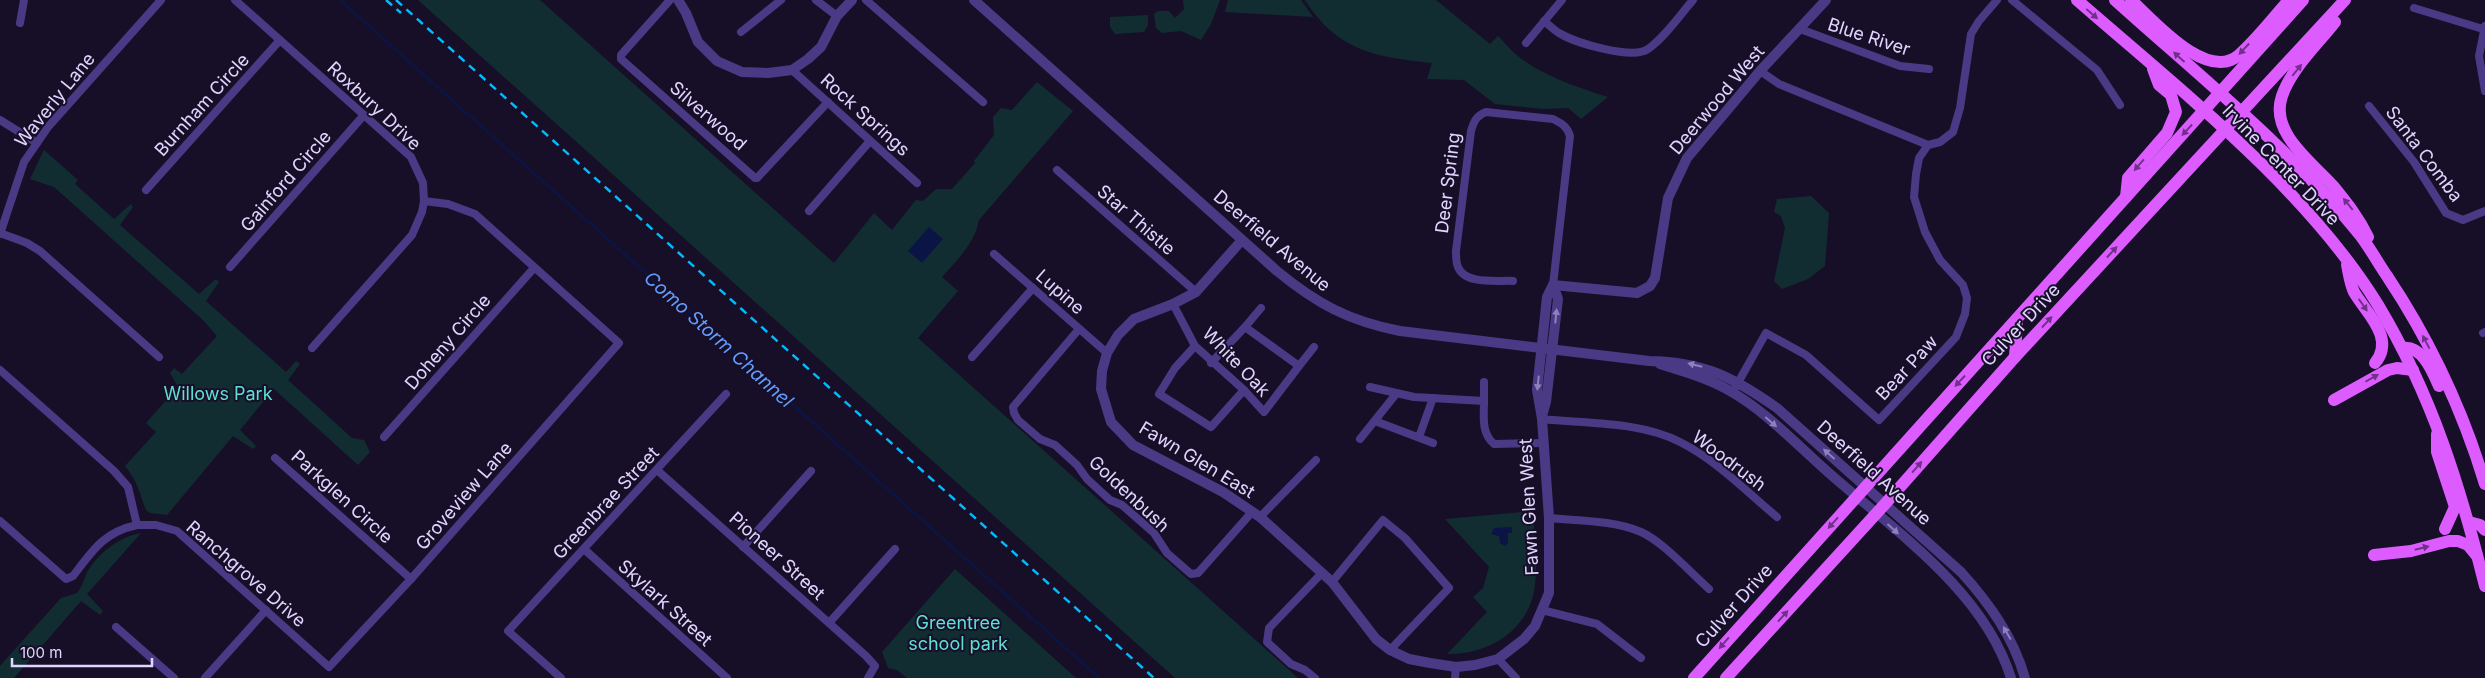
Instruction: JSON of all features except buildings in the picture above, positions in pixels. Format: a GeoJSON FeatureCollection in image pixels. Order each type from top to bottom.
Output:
{"type":"FeatureCollection","features":[{"type":"Feature","properties":{"kind":"main road","name":"Irvine Center Drive"},"geometry":{"type":"LineString","coordinates":[[2077,0],[2205,111],[2288,192],[2346,261],[2378,304],[2413,370],[2436,422],[2452,465],[2485,586]]}},
{"type":"Feature","properties":{"kind":"main road","name":"Irvine Center Drive"},"geometry":{"type":"LineString","coordinates":[[2115,0],[2220,94],[2320,189],[2361,237],[2426,340],[2471,440],[2485,484]]}},
{"type":"Feature","properties":{"kind":"main road"},"geometry":{"type":"LineString","coordinates":[[2131,0],[2198,58],[2213,62],[2225,61],[2239,55],[2289,0]]}},
{"type":"Feature","properties":{"kind":"main road","name":"Culver Drive"},"geometry":{"type":"LineString","coordinates":[[1694,678],[2303,0]]}},
{"type":"Feature","properties":{"kind":"main road"},"geometry":{"type":"LineString","coordinates":[[2344,1],[2335,22],[2290,78],[2281,97],[2279,112],[2288,136],[2358,217],[2388,277]]}},
{"type":"Feature","properties":{"kind":"main road","name":"Culver Drive"},"geometry":{"type":"LineString","coordinates":[[1726,678],[1881,509],[2014,356],[2344,1]]}},
{"type":"Feature","properties":{"kind":"main road"},"geometry":{"type":"LineString","coordinates":[[2126,197],[2128,178],[2167,133],[2175,114],[2174,102],[2170,95],[2159,85],[2152,66]]}},
{"type":"Feature","properties":{"kind":"main road"},"geometry":{"type":"LineString","coordinates":[[2346,261],[2353,290],[2382,336],[2380,357],[2375,363]]}},
{"type":"Feature","properties":{"kind":"main road"},"geometry":{"type":"LineString","coordinates":[[2014,356],[2017,319]]}},
{"type":"Feature","properties":{"kind":"main road"},"geometry":{"type":"LineString","coordinates":[[2402,348],[2411,347],[2419,352],[2436,379],[2461,434],[2471,440]]}},
{"type":"Feature","properties":{"kind":"main road"},"geometry":{"type":"LineString","coordinates":[[2334,400],[2388,370],[2397,368],[2413,370]]}},
{"type":"Feature","properties":{"kind":"main road"},"geometry":{"type":"LineString","coordinates":[[2436,422],[2438,452],[2455,508],[2445,529]]}},
{"type":"Feature","properties":{"kind":"main road"},"geometry":{"type":"LineString","coordinates":[[2469,522],[2480,525],[2485,530]]}},
{"type":"Feature","properties":{"kind":"main road"},"geometry":{"type":"LineString","coordinates":[[2374,555],[2411,551],[2449,541],[2458,541],[2468,545],[2477,556]]}},
{"type":"Feature","properties":{"kind":"street"},"geometry":{"type":"LineString","coordinates":[[20,23],[24,0]]}},
{"type":"Feature","properties":{"kind":"street","name":"Waverly Lane"},"geometry":{"type":"LineString","coordinates":[[0,234],[24,162],[48,127],[161,0]]}},
{"type":"Feature","properties":{"kind":"street","name":"Roxbury Drive"},"geometry":{"type":"LineString","coordinates":[[235,0],[411,157],[423,183],[424,201]]}},
{"type":"Feature","properties":{"kind":"street","name":"Silverwood"},"geometry":{"type":"LineString","coordinates":[[670,0],[621,55],[621,59],[755,178],[828,102]]}},
{"type":"Feature","properties":{"kind":"street"},"geometry":{"type":"LineString","coordinates":[[678,0],[686,13],[698,42],[717,61],[742,72],[768,73],[792,70],[821,47],[837,16],[852,0]]}},
{"type":"Feature","properties":{"kind":"street"},"geometry":{"type":"LineString","coordinates":[[741,32],[781,0]]}},
{"type":"Feature","properties":{"kind":"street"},"geometry":{"type":"LineString","coordinates":[[816,0],[837,16]]}},
{"type":"Feature","properties":{"kind":"street"},"geometry":{"type":"LineString","coordinates":[[866,0],[983,102]]}},
{"type":"Feature","properties":{"kind":"street","name":"Deerfield Avenue"},"geometry":{"type":"LineString","coordinates":[[974,0],[1242,240],[1300,290],[1326,307],[1348,317],[1400,331],[1649,361],[1679,361],[1702,366],[1738,382],[1777,408],[1865,487],[1881,509],[1965,597],[1988,630],[2011,678]]}},
{"type":"Feature","properties":{"kind":"street"},"geometry":{"type":"LineString","coordinates":[[1526,43],[1562,0]]}},
{"type":"Feature","properties":{"kind":"street"},"geometry":{"type":"LineString","coordinates":[[1544,21],[1560,33],[1579,41],[1628,54],[1640,53],[1657,41],[1693,0]]}},
{"type":"Feature","properties":{"kind":"street","name":"Deerwood West"},"geometry":{"type":"LineString","coordinates":[[1553,285],[1637,293],[1650,286],[1655,278],[1663,220],[1676,177],[1701,140],[1760,71],[1826,0]]}},
{"type":"Feature","properties":{"kind":"street"},"geometry":{"type":"LineString","coordinates":[[1760,71],[1779,84],[1928,145],[1940,142],[1953,132],[1960,108],[1971,34],[1997,0]]}},
{"type":"Feature","properties":{"kind":"street"},"geometry":{"type":"LineString","coordinates":[[2012,0],[2097,70],[2120,105]]}},
{"type":"Feature","properties":{"kind":"street"},"geometry":{"type":"LineString","coordinates":[[2414,8],[2484,27],[2479,56],[2485,91]]}},
{"type":"Feature","properties":{"kind":"street","name":"Blue River"},"geometry":{"type":"LineString","coordinates":[[1800,29],[1900,66],[1929,69]]}},
{"type":"Feature","properties":{"kind":"street","name":"Burnham Circle"},"geometry":{"type":"LineString","coordinates":[[146,190],[280,40]]}},
{"type":"Feature","properties":{"kind":"street","name":"Rock Springs"},"geometry":{"type":"LineString","coordinates":[[792,70],[917,183]]}},
{"type":"Feature","properties":{"kind":"street","name":"Santa Comba"},"geometry":{"type":"LineString","coordinates":[[2369,106],[2414,162],[2446,213],[2462,220],[2485,211]]}},
{"type":"Feature","properties":{"kind":"street","name":"Deer Spring"},"geometry":{"type":"LineString","coordinates":[[1513,281],[1476,279],[1463,275],[1457,266],[1456,251],[1471,131],[1473,122],[1479,115],[1486,112],[1552,119],[1562,124],[1568,130],[1569,142],[1553,285],[1547,297],[1541,347]]}},
{"type":"Feature","properties":{"kind":"street","name":"Gainford Circle"},"geometry":{"type":"LineString","coordinates":[[230,267],[364,115]]}},
{"type":"Feature","properties":{"kind":"street"},"geometry":{"type":"LineString","coordinates":[[0,120],[37,143]]}},
{"type":"Feature","properties":{"kind":"street"},"geometry":{"type":"LineString","coordinates":[[809,211],[870,141]]}},
{"type":"Feature","properties":{"kind":"street","name":"Bear Paw"},"geometry":{"type":"LineString","coordinates":[[1733,392],[1766,333],[1806,355],[1879,420],[1956,337],[1965,314],[1967,298],[1963,285],[1940,260],[1925,232],[1914,197],[1918,158],[1928,145]]}},
{"type":"Feature","properties":{"kind":"street","name":"Star Thistle"},"geometry":{"type":"LineString","coordinates":[[1057,170],[1196,292]]}},
{"type":"Feature","properties":{"kind":"street"},"geometry":{"type":"LineString","coordinates":[[312,348],[412,235],[422,212],[424,201],[448,204],[475,214],[534,268]]}},
{"type":"Feature","properties":{"kind":"street"},"geometry":{"type":"LineString","coordinates":[[0,234],[27,243],[40,251],[159,357]]}},
{"type":"Feature","properties":{"kind":"street","name":"Fawn Glen East"},"geometry":{"type":"LineString","coordinates":[[1242,240],[1196,292],[1173,304],[1134,319],[1118,334],[1106,353],[1101,389],[1111,422],[1133,445],[1223,492],[1256,514],[1321,574]]}},
{"type":"Feature","properties":{"kind":"street","name":"Lupine"},"geometry":{"type":"LineString","coordinates":[[994,254],[1106,353]]}},
{"type":"Feature","properties":{"kind":"street","name":"Groveview Lane"},"geometry":{"type":"LineString","coordinates":[[329,667],[411,579],[619,343],[534,268]]}},
{"type":"Feature","properties":{"kind":"street","name":"Doheny Circle"},"geometry":{"type":"LineString","coordinates":[[384,437],[534,268]]}},
{"type":"Feature","properties":{"kind":"street","name":"Deer Spring"},"geometry":{"type":"LineString","coordinates":[[1553,285],[1558,298],[1553,349]]}},
{"type":"Feature","properties":{"kind":"street"},"geometry":{"type":"LineString","coordinates":[[972,357],[1033,288]]}},
{"type":"Feature","properties":{"kind":"street","name":"White Oak"},"geometry":{"type":"LineString","coordinates":[[1173,304],[1195,346],[1211,363],[1244,390],[1265,412],[1299,366]]}},
{"type":"Feature","properties":{"kind":"street"},"geometry":{"type":"LineString","coordinates":[[1211,363],[1261,308]]}},
{"type":"Feature","properties":{"kind":"street"},"geometry":{"type":"LineString","coordinates":[[1245,327],[1299,366],[1314,347]]}},
{"type":"Feature","properties":{"kind":"street","name":"Goldenbush"},"geometry":{"type":"LineString","coordinates":[[1079,329],[1013,407],[1018,420],[1040,439],[1055,445],[1110,500],[1122,505],[1154,533],[1167,553],[1192,574],[1198,573],[1256,514]]}},
{"type":"Feature","properties":{"kind":"street"},"geometry":{"type":"LineString","coordinates":[[1195,346],[1179,362],[1159,394],[1211,427],[1244,390]]}},
{"type":"Feature","properties":{"kind":"street","name":"Fawn Glen West"},"geometry":{"type":"LineString","coordinates":[[1321,574],[1332,582],[1376,639],[1390,650],[1409,659],[1456,667],[1498,659],[1524,639],[1542,610],[1548,593],[1549,518],[1542,419],[1536,390],[1541,347]]}},
{"type":"Feature","properties":{"kind":"street","name":"Fawn Glen West"},"geometry":{"type":"LineString","coordinates":[[1542,419],[1553,349]]}},
{"type":"Feature","properties":{"kind":"street","name":"Deerfield Avenue"},"geometry":{"type":"LineString","coordinates":[[1649,361],[1698,376],[1733,392],[1764,416],[1856,497],[1881,509],[1961,572],[1986,600],[2009,637],[2025,678]]}},
{"type":"Feature","properties":{"kind":"street"},"geometry":{"type":"LineString","coordinates":[[0,370],[114,471],[128,487],[137,525]]}},
{"type":"Feature","properties":{"kind":"street"},"geometry":{"type":"LineString","coordinates":[[1484,382],[1484,429],[1489,440],[1494,444],[1543,443]]}},
{"type":"Feature","properties":{"kind":"street"},"geometry":{"type":"LineString","coordinates":[[1370,387],[1396,394],[1484,401]]}},
{"type":"Feature","properties":{"kind":"street","name":"Greenbrae Street"},"geometry":{"type":"LineString","coordinates":[[561,678],[508,632],[726,394]]}},
{"type":"Feature","properties":{"kind":"street"},"geometry":{"type":"LineString","coordinates":[[1360,439],[1396,394]]}},
{"type":"Feature","properties":{"kind":"street"},"geometry":{"type":"LineString","coordinates":[[1419,438],[1434,398]]}},
{"type":"Feature","properties":{"kind":"street","name":"Woodrush"},"geometry":{"type":"LineString","coordinates":[[1542,419],[1639,429],[1680,441],[1703,455],[1777,517]]}},
{"type":"Feature","properties":{"kind":"street"},"geometry":{"type":"LineString","coordinates":[[1375,420],[1433,443]]}},
{"type":"Feature","properties":{"kind":"street","name":"Parkglen Circle"},"geometry":{"type":"LineString","coordinates":[[275,458],[411,579]]}},
{"type":"Feature","properties":{"kind":"street"},"geometry":{"type":"LineString","coordinates":[[1256,514],[1316,460]]}},
{"type":"Feature","properties":{"kind":"street","name":"Pioneer Street"},"geometry":{"type":"LineString","coordinates":[[657,470],[866,656],[874,666],[868,678]]}},
{"type":"Feature","properties":{"kind":"street"},"geometry":{"type":"LineString","coordinates":[[744,547],[811,471]]}},
{"type":"Feature","properties":{"kind":"street"},"geometry":{"type":"LineString","coordinates":[[1549,518],[1621,526],[1641,532],[1657,542],[1709,589]]}},
{"type":"Feature","properties":{"kind":"street"},"geometry":{"type":"LineString","coordinates":[[1332,582],[1383,520],[1405,538],[1449,588],[1390,650]]}},
{"type":"Feature","properties":{"kind":"street","name":"Ranchgrove Drive"},"geometry":{"type":"LineString","coordinates":[[0,521],[66,579],[73,576],[106,537],[114,531],[137,525],[156,525],[177,531],[329,667]]}},
{"type":"Feature","properties":{"kind":"street","name":"Skylark Street"},"geometry":{"type":"LineString","coordinates":[[584,549],[726,678]]}},
{"type":"Feature","properties":{"kind":"street"},"geometry":{"type":"LineString","coordinates":[[829,623],[896,549]]}},
{"type":"Feature","properties":{"kind":"street"},"geometry":{"type":"LineString","coordinates":[[1315,678],[1305,670],[1291,664],[1267,642],[1269,628],[1321,574]]}},
{"type":"Feature","properties":{"kind":"street"},"geometry":{"type":"LineString","coordinates":[[205,678],[266,610]]}},
{"type":"Feature","properties":{"kind":"street"},"geometry":{"type":"LineString","coordinates":[[1542,610],[1598,624],[1641,658]]}},
{"type":"Feature","properties":{"kind":"street"},"geometry":{"type":"LineString","coordinates":[[116,627],[174,678]]}},
{"type":"Feature","properties":{"kind":"street"},"geometry":{"type":"LineString","coordinates":[[1498,659],[1516,678]]}},
{"type":"Feature","properties":{"kind":"street"},"geometry":{"type":"LineString","coordinates":[[1455,678],[1456,667]]}},
{"type":"Feature","properties":{"kind":"green space"},"geometry":{"type":"Polygon","coordinates":[[[418,0],[540,0],[834,263],[874,213],[892,230],[916,200],[923,201],[936,189],[952,189],[975,163],[974,161],[994,135],[993,117],[1001,108],[1012,110],[1037,82],[1073,111],[979,220],[977,229],[969,244],[942,277],[958,291],[918,338],[1298,678],[1175,678],[418,0]]]}},
{"type":"Feature","properties":{"kind":"green space"},"geometry":{"type":"Polygon","coordinates":[[[1183,0],[1220,0],[1211,24],[1201,40],[1181,31],[1162,33],[1156,28],[1154,14],[1158,11],[1169,11],[1175,18],[1184,9],[1183,0]]]}},
{"type":"Feature","properties":{"kind":"green space"},"geometry":{"type":"Polygon","coordinates":[[[1228,0],[1301,0],[1313,17],[1225,12],[1228,0]]]}},
{"type":"Feature","properties":{"kind":"green space"},"geometry":{"type":"Polygon","coordinates":[[[1305,0],[1436,0],[1490,44],[1498,36],[1520,58],[1543,72],[1564,82],[1608,97],[1581,119],[1568,108],[1543,109],[1495,104],[1464,80],[1427,79],[1432,63],[1376,54],[1344,41],[1330,31],[1305,0]]]}},
{"type":"Feature","properties":{"kind":"green space"},"geometry":{"type":"Polygon","coordinates":[[[1148,15],[1148,25],[1144,32],[1115,34],[1110,27],[1110,17],[1148,15]]]}},
{"type":"Feature","properties":{"kind":"green space","name":"Willows Park"},"geometry":{"type":"Polygon","coordinates":[[[44,150],[78,180],[75,184],[114,219],[131,204],[133,207],[120,225],[199,294],[216,279],[219,282],[206,301],[286,372],[296,361],[300,364],[288,380],[352,438],[364,440],[370,452],[358,465],[274,389],[240,430],[256,446],[253,449],[233,436],[167,515],[150,513],[146,510],[136,482],[125,466],[156,432],[146,423],[178,387],[170,373],[174,368],[182,374],[217,336],[204,321],[54,187],[30,179],[44,150]]]}},
{"type":"Feature","properties":{"kind":"green space"},"geometry":{"type":"Polygon","coordinates":[[[1811,196],[1829,213],[1825,266],[1808,279],[1782,289],[1774,281],[1785,228],[1781,216],[1774,212],[1777,199],[1811,196]]]}},
{"type":"Feature","properties":{"kind":"green space"},"geometry":{"type":"Polygon","coordinates":[[[1533,511],[1536,576],[1532,601],[1525,614],[1505,636],[1492,644],[1478,650],[1447,654],[1487,612],[1473,597],[1483,588],[1489,567],[1445,519],[1533,511]]]}},
{"type":"Feature","properties":{"kind":"green space"},"geometry":{"type":"Polygon","coordinates":[[[141,533],[87,594],[103,611],[100,615],[81,601],[14,678],[0,678],[0,666],[61,598],[77,593],[90,567],[96,560],[109,548],[125,538],[141,533]]]}},
{"type":"Feature","properties":{"kind":"green space","name":"Greentree school park"},"geometry":{"type":"Polygon","coordinates":[[[955,569],[1076,678],[907,678],[897,670],[888,668],[882,652],[955,569]]]}},
{"type":"Feature","properties":{"kind":"shaded area"},"geometry":{"type":"Polygon","coordinates":[[[929,227],[943,239],[922,263],[908,251],[929,227]]]}},
{"type":"Feature","properties":{"kind":"shaded area"},"geometry":{"type":"Polygon","coordinates":[[[1512,527],[1512,533],[1508,533],[1508,543],[1505,546],[1500,543],[1499,536],[1491,534],[1494,528],[1512,527]]]}},
{"type":"Feature","properties":{"kind":"waterway","name":"Como Storm Channel"},"geometry":{"type":"LineString","coordinates":[[340,0],[1099,678]]}},
{"type":"Feature","properties":{"kind":"railway"},"geometry":{"type":"LineString","coordinates":[[386,0],[401,13]]}},
{"type":"Feature","properties":{"kind":"railway"},"geometry":{"type":"LineString","coordinates":[[396,0],[1154,678]]}}]}
